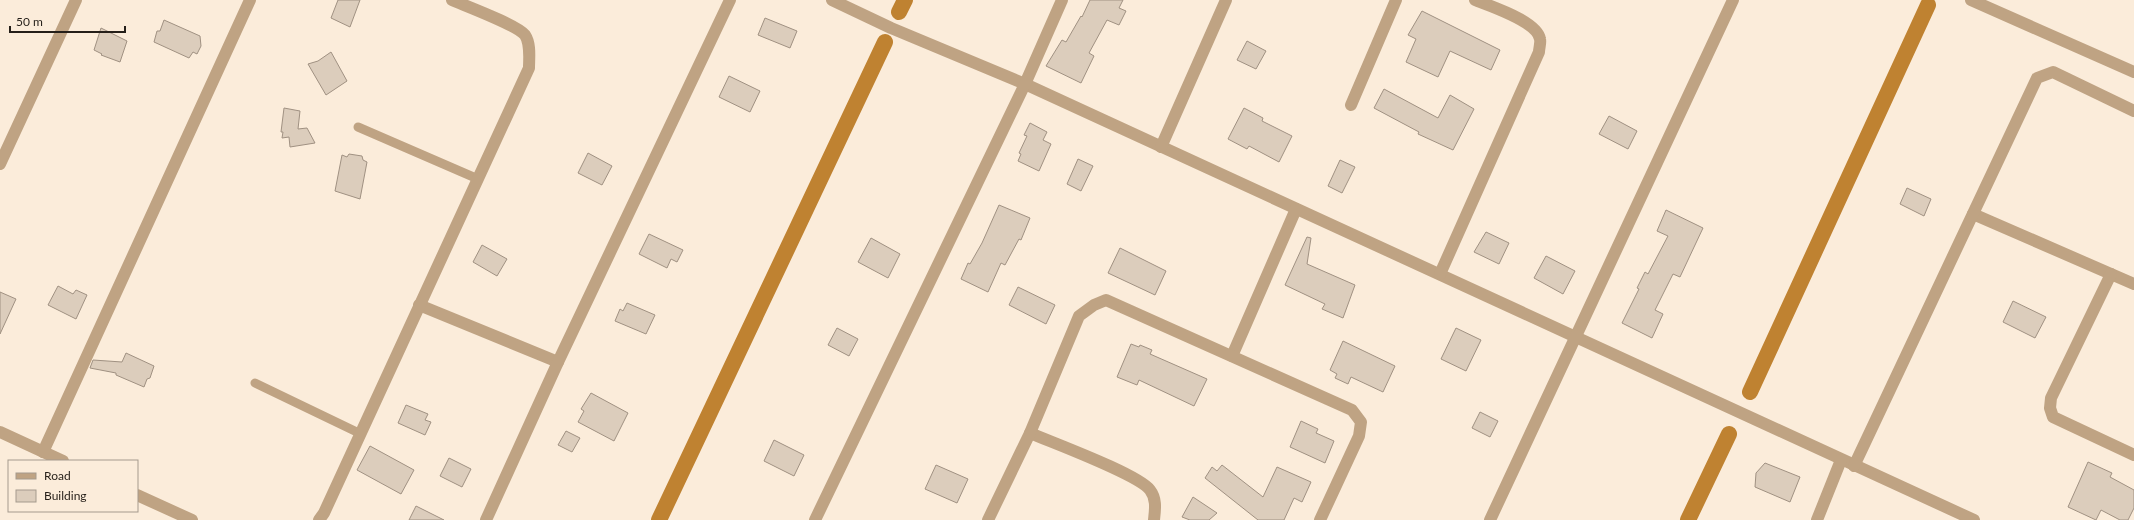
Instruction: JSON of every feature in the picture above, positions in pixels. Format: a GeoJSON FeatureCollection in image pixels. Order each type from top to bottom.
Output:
{"type":"FeatureCollection","features":[{"type":"Feature","properties":{"kind":"street"},"geometry":{"type":"LineString","coordinates":[[0,164],[76,0]]}},
{"type":"Feature","properties":{"kind":"street"},"geometry":{"type":"LineString","coordinates":[[43,452],[250,0]]}},
{"type":"Feature","properties":{"kind":"street"},"geometry":{"type":"LineString","coordinates":[[319,520],[529,68],[530,48],[524,34],[503,22],[452,0]]}},
{"type":"Feature","properties":{"kind":"street"},"geometry":{"type":"LineString","coordinates":[[486,520],[558,362],[730,0]]}},
{"type":"Feature","properties":{"kind":"street"},"geometry":{"type":"LineString","coordinates":[[832,0],[891,28],[1025,84],[1974,520]]}},
{"type":"Feature","properties":{"kind":"street"},"geometry":{"type":"LineString","coordinates":[[815,520],[1025,84],[1062,0]]}},
{"type":"Feature","properties":{"kind":"street"},"geometry":{"type":"LineString","coordinates":[[1161,146],[1226,0]]}},
{"type":"Feature","properties":{"kind":"street"},"geometry":{"type":"LineString","coordinates":[[1351,105],[1396,0]]}},
{"type":"Feature","properties":{"kind":"street"},"geometry":{"type":"LineString","coordinates":[[1440,274],[1539,52],[1540,39],[1537,31],[1520,19],[1475,0]]}},
{"type":"Feature","properties":{"kind":"street"},"geometry":{"type":"LineString","coordinates":[[1490,520],[1574,336],[1733,0]]}},
{"type":"Feature","properties":{"kind":"street"},"geometry":{"type":"LineString","coordinates":[[1972,0],[2134,72]]}},
{"type":"Feature","properties":{"kind":"street"},"geometry":{"type":"LineString","coordinates":[[1854,466],[2037,78],[2053,72],[2134,111]]}},
{"type":"Feature","properties":{"kind":"street"},"geometry":{"type":"LineString","coordinates":[[1232,356],[1296,209]]}},
{"type":"Feature","properties":{"kind":"street"},"geometry":{"type":"LineString","coordinates":[[1973,214],[2134,284]]}},
{"type":"Feature","properties":{"kind":"street"},"geometry":{"type":"LineString","coordinates":[[2111,274],[2051,398],[2050,408],[2053,417],[2134,455]]}},
{"type":"Feature","properties":{"kind":"street"},"geometry":{"type":"LineString","coordinates":[[988,520],[1030,433],[1068,338],[1079,316],[1094,305],[1106,300],[1334,400],[1352,410],[1360,422],[1359,436],[1320,520]]}},
{"type":"Feature","properties":{"kind":"street"},"geometry":{"type":"LineString","coordinates":[[420,305],[558,362]]}},
{"type":"Feature","properties":{"kind":"street"},"geometry":{"type":"LineString","coordinates":[[0,432],[61,460]]}},
{"type":"Feature","properties":{"kind":"street"},"geometry":{"type":"LineString","coordinates":[[1030,433],[1120,471],[1140,482],[1150,490],[1155,503],[1154,520]]}},
{"type":"Feature","properties":{"kind":"street"},"geometry":{"type":"LineString","coordinates":[[1817,520],[1841,460]]}},
{"type":"Feature","properties":{"kind":"street"},"geometry":{"type":"LineString","coordinates":[[138,495],[192,520]]}},
{"type":"Feature","properties":{"kind":"lane"},"geometry":{"type":"LineString","coordinates":[[358,127],[478,179]]}},
{"type":"Feature","properties":{"kind":"lane"},"geometry":{"type":"LineString","coordinates":[[255,383],[360,434]]}},
{"type":"Feature","properties":{"kind":"building"},"geometry":{"type":"Polygon","coordinates":[[[338,0],[360,0],[350,27],[331,18],[338,0]]]}},
{"type":"Feature","properties":{"kind":"building"},"geometry":{"type":"Polygon","coordinates":[[[1090,0],[1123,0],[1119,8],[1126,11],[1119,25],[1107,20],[1089,53],[1094,56],[1081,83],[1046,66],[1062,40],[1066,42],[1081,16],[1082,17],[1090,0]]]}},
{"type":"Feature","properties":{"kind":"building"},"geometry":{"type":"Polygon","coordinates":[[[1422,11],[1500,50],[1491,70],[1450,51],[1438,77],[1406,62],[1416,39],[1408,35],[1422,11]]]}},
{"type":"Feature","properties":{"kind":"building"},"geometry":{"type":"Polygon","coordinates":[[[765,18],[797,31],[790,48],[758,35],[765,18]]]}},
{"type":"Feature","properties":{"kind":"building"},"geometry":{"type":"Polygon","coordinates":[[[164,20],[200,36],[201,46],[197,54],[193,52],[189,58],[154,42],[157,31],[160,31],[164,20]]]}},
{"type":"Feature","properties":{"kind":"building"},"geometry":{"type":"Polygon","coordinates":[[[101,28],[127,41],[120,62],[101,55],[102,54],[94,50],[101,28]]]}},
{"type":"Feature","properties":{"kind":"building"},"geometry":{"type":"Polygon","coordinates":[[[1247,41],[1266,51],[1256,69],[1237,60],[1247,41]]]}},
{"type":"Feature","properties":{"kind":"building"},"geometry":{"type":"Polygon","coordinates":[[[331,52],[347,81],[326,95],[308,64],[318,61],[331,52]]]}},
{"type":"Feature","properties":{"kind":"building"},"geometry":{"type":"Polygon","coordinates":[[[729,76],[760,91],[750,112],[719,97],[729,76]]]}},
{"type":"Feature","properties":{"kind":"building"},"geometry":{"type":"Polygon","coordinates":[[[1384,89],[1438,118],[1450,95],[1474,109],[1453,150],[1418,134],[1419,132],[1374,108],[1384,89]]]}},
{"type":"Feature","properties":{"kind":"building"},"geometry":{"type":"Polygon","coordinates":[[[284,108],[300,111],[298,129],[307,128],[315,143],[290,147],[289,137],[282,138],[283,132],[281,132],[284,108]]]}},
{"type":"Feature","properties":{"kind":"building"},"geometry":{"type":"Polygon","coordinates":[[[1244,108],[1263,118],[1262,121],[1292,136],[1279,162],[1249,146],[1247,149],[1228,139],[1244,108]]]}},
{"type":"Feature","properties":{"kind":"building"},"geometry":{"type":"Polygon","coordinates":[[[1609,116],[1637,131],[1628,149],[1599,134],[1609,116]]]}},
{"type":"Feature","properties":{"kind":"building"},"geometry":{"type":"Polygon","coordinates":[[[1030,123],[1047,132],[1043,140],[1051,144],[1039,171],[1018,161],[1021,154],[1019,153],[1027,136],[1024,135],[1030,123]]]}},
{"type":"Feature","properties":{"kind":"building"},"geometry":{"type":"Polygon","coordinates":[[[588,153],[612,166],[602,185],[578,173],[588,153]]]}},
{"type":"Feature","properties":{"kind":"building"},"geometry":{"type":"Polygon","coordinates":[[[349,154],[362,156],[363,160],[367,162],[360,199],[335,191],[342,155],[347,157],[349,154]]]}},
{"type":"Feature","properties":{"kind":"building"},"geometry":{"type":"Polygon","coordinates":[[[1078,159],[1093,166],[1081,191],[1067,184],[1078,159]]]}},
{"type":"Feature","properties":{"kind":"building"},"geometry":{"type":"Polygon","coordinates":[[[1340,160],[1355,167],[1342,193],[1328,186],[1340,160]]]}},
{"type":"Feature","properties":{"kind":"building"},"geometry":{"type":"Polygon","coordinates":[[[1907,188],[1931,199],[1924,216],[1900,204],[1907,188]]]}},
{"type":"Feature","properties":{"kind":"building"},"geometry":{"type":"Polygon","coordinates":[[[999,205],[1030,218],[1021,240],[1019,239],[1005,265],[1001,263],[988,292],[961,279],[968,263],[970,264],[982,243],[999,205]]]}},
{"type":"Feature","properties":{"kind":"building"},"geometry":{"type":"Polygon","coordinates":[[[1666,210],[1703,228],[1680,277],[1673,274],[1655,310],[1663,314],[1652,338],[1622,323],[1639,289],[1637,288],[1645,272],[1648,274],[1668,236],[1657,231],[1666,210]]]}},
{"type":"Feature","properties":{"kind":"building"},"geometry":{"type":"Polygon","coordinates":[[[1486,232],[1509,243],[1499,264],[1474,252],[1486,232]]]}},
{"type":"Feature","properties":{"kind":"building"},"geometry":{"type":"Polygon","coordinates":[[[649,234],[683,250],[677,262],[671,259],[667,268],[639,254],[649,234]]]}},
{"type":"Feature","properties":{"kind":"building"},"geometry":{"type":"Polygon","coordinates":[[[1307,237],[1311,238],[1307,264],[1355,285],[1343,318],[1322,309],[1325,304],[1285,285],[1307,237]]]}},
{"type":"Feature","properties":{"kind":"building"},"geometry":{"type":"Polygon","coordinates":[[[871,238],[900,254],[888,278],[858,262],[871,238]]]}},
{"type":"Feature","properties":{"kind":"building"},"geometry":{"type":"Polygon","coordinates":[[[482,245],[507,259],[497,276],[473,262],[482,245]]]}},
{"type":"Feature","properties":{"kind":"building"},"geometry":{"type":"Polygon","coordinates":[[[1120,248],[1166,271],[1155,295],[1108,273],[1120,248]]]}},
{"type":"Feature","properties":{"kind":"building"},"geometry":{"type":"Polygon","coordinates":[[[1546,256],[1575,271],[1563,294],[1534,278],[1546,256]]]}},
{"type":"Feature","properties":{"kind":"building"},"geometry":{"type":"Polygon","coordinates":[[[58,286],[73,294],[76,290],[87,295],[76,319],[48,305],[58,286]]]}},
{"type":"Feature","properties":{"kind":"building"},"geometry":{"type":"Polygon","coordinates":[[[1018,287],[1055,305],[1046,324],[1009,305],[1018,287]]]}},
{"type":"Feature","properties":{"kind":"building"},"geometry":{"type":"Polygon","coordinates":[[[0,292],[16,299],[0,334],[0,292]]]}},
{"type":"Feature","properties":{"kind":"building"},"geometry":{"type":"Polygon","coordinates":[[[2013,301],[2046,317],[2035,338],[2003,322],[2013,301]]]}},
{"type":"Feature","properties":{"kind":"building"},"geometry":{"type":"Polygon","coordinates":[[[627,303],[655,315],[646,334],[615,321],[620,309],[623,311],[627,303]]]}},
{"type":"Feature","properties":{"kind":"building"},"geometry":{"type":"Polygon","coordinates":[[[837,328],[858,339],[849,356],[828,345],[837,328]]]}},
{"type":"Feature","properties":{"kind":"building"},"geometry":{"type":"Polygon","coordinates":[[[1456,328],[1481,340],[1466,371],[1441,359],[1456,328]]]}},
{"type":"Feature","properties":{"kind":"building"},"geometry":{"type":"Polygon","coordinates":[[[1343,341],[1395,366],[1383,392],[1351,377],[1348,384],[1335,378],[1337,374],[1330,370],[1343,341]]]}},
{"type":"Feature","properties":{"kind":"building"},"geometry":{"type":"Polygon","coordinates":[[[1131,344],[1139,347],[1140,345],[1152,350],[1150,354],[1207,379],[1194,406],[1139,380],[1137,385],[1117,377],[1131,344]]]}},
{"type":"Feature","properties":{"kind":"building"},"geometry":{"type":"Polygon","coordinates":[[[126,353],[154,366],[150,378],[147,379],[144,387],[116,375],[116,373],[90,368],[93,360],[122,362],[126,353]]]}},
{"type":"Feature","properties":{"kind":"building"},"geometry":{"type":"Polygon","coordinates":[[[591,393],[628,413],[614,441],[578,422],[584,411],[581,409],[591,393]]]}},
{"type":"Feature","properties":{"kind":"building"},"geometry":{"type":"Polygon","coordinates":[[[406,405],[428,414],[425,420],[431,422],[425,435],[398,423],[406,405]]]}},
{"type":"Feature","properties":{"kind":"building"},"geometry":{"type":"Polygon","coordinates":[[[1480,412],[1498,421],[1490,437],[1472,428],[1480,412]]]}},
{"type":"Feature","properties":{"kind":"building"},"geometry":{"type":"Polygon","coordinates":[[[1301,421],[1318,429],[1316,433],[1334,441],[1325,463],[1290,447],[1301,421]]]}},
{"type":"Feature","properties":{"kind":"building"},"geometry":{"type":"Polygon","coordinates":[[[566,431],[580,438],[572,452],[558,445],[566,431]]]}},
{"type":"Feature","properties":{"kind":"building"},"geometry":{"type":"Polygon","coordinates":[[[774,440],[804,455],[794,476],[764,461],[774,440]]]}},
{"type":"Feature","properties":{"kind":"building"},"geometry":{"type":"Polygon","coordinates":[[[370,446],[414,470],[401,494],[357,470],[370,446]]]}},
{"type":"Feature","properties":{"kind":"building"},"geometry":{"type":"Polygon","coordinates":[[[449,458],[471,469],[462,487],[440,476],[449,458]]]}},
{"type":"Feature","properties":{"kind":"building"},"geometry":{"type":"Polygon","coordinates":[[[2088,462],[2112,473],[2110,477],[2134,490],[2134,508],[2128,520],[2120,520],[2101,510],[2096,520],[2068,507],[2088,462]]]}},
{"type":"Feature","properties":{"kind":"building"},"geometry":{"type":"Polygon","coordinates":[[[1765,463],[1800,477],[1790,502],[1755,487],[1756,473],[1765,463]]]}},
{"type":"Feature","properties":{"kind":"building"},"geometry":{"type":"Polygon","coordinates":[[[936,465],[968,479],[957,503],[925,489],[936,465]]]}},
{"type":"Feature","properties":{"kind":"building"},"geometry":{"type":"Polygon","coordinates":[[[1222,465],[1263,497],[1277,467],[1311,482],[1302,502],[1294,498],[1284,520],[1258,520],[1205,478],[1212,467],[1217,471],[1222,465]]]}},
{"type":"Feature","properties":{"kind":"building"},"geometry":{"type":"Polygon","coordinates":[[[1193,497],[1217,513],[1209,520],[1190,520],[1182,517],[1193,497]]]}},
{"type":"Feature","properties":{"kind":"building"},"geometry":{"type":"Polygon","coordinates":[[[416,506],[444,520],[409,520],[416,506]]]}},
{"type":"Feature","properties":{"kind":"waterway"},"geometry":{"type":"LineString","coordinates":[[899,12],[905,0]]}},
{"type":"Feature","properties":{"kind":"waterway"},"geometry":{"type":"LineString","coordinates":[[1750,392],[1928,5]]}},
{"type":"Feature","properties":{"kind":"waterway"},"geometry":{"type":"LineString","coordinates":[[659,520],[885,42]]}},
{"type":"Feature","properties":{"kind":"waterway"},"geometry":{"type":"LineString","coordinates":[[1688,520],[1729,434]]}}]}
